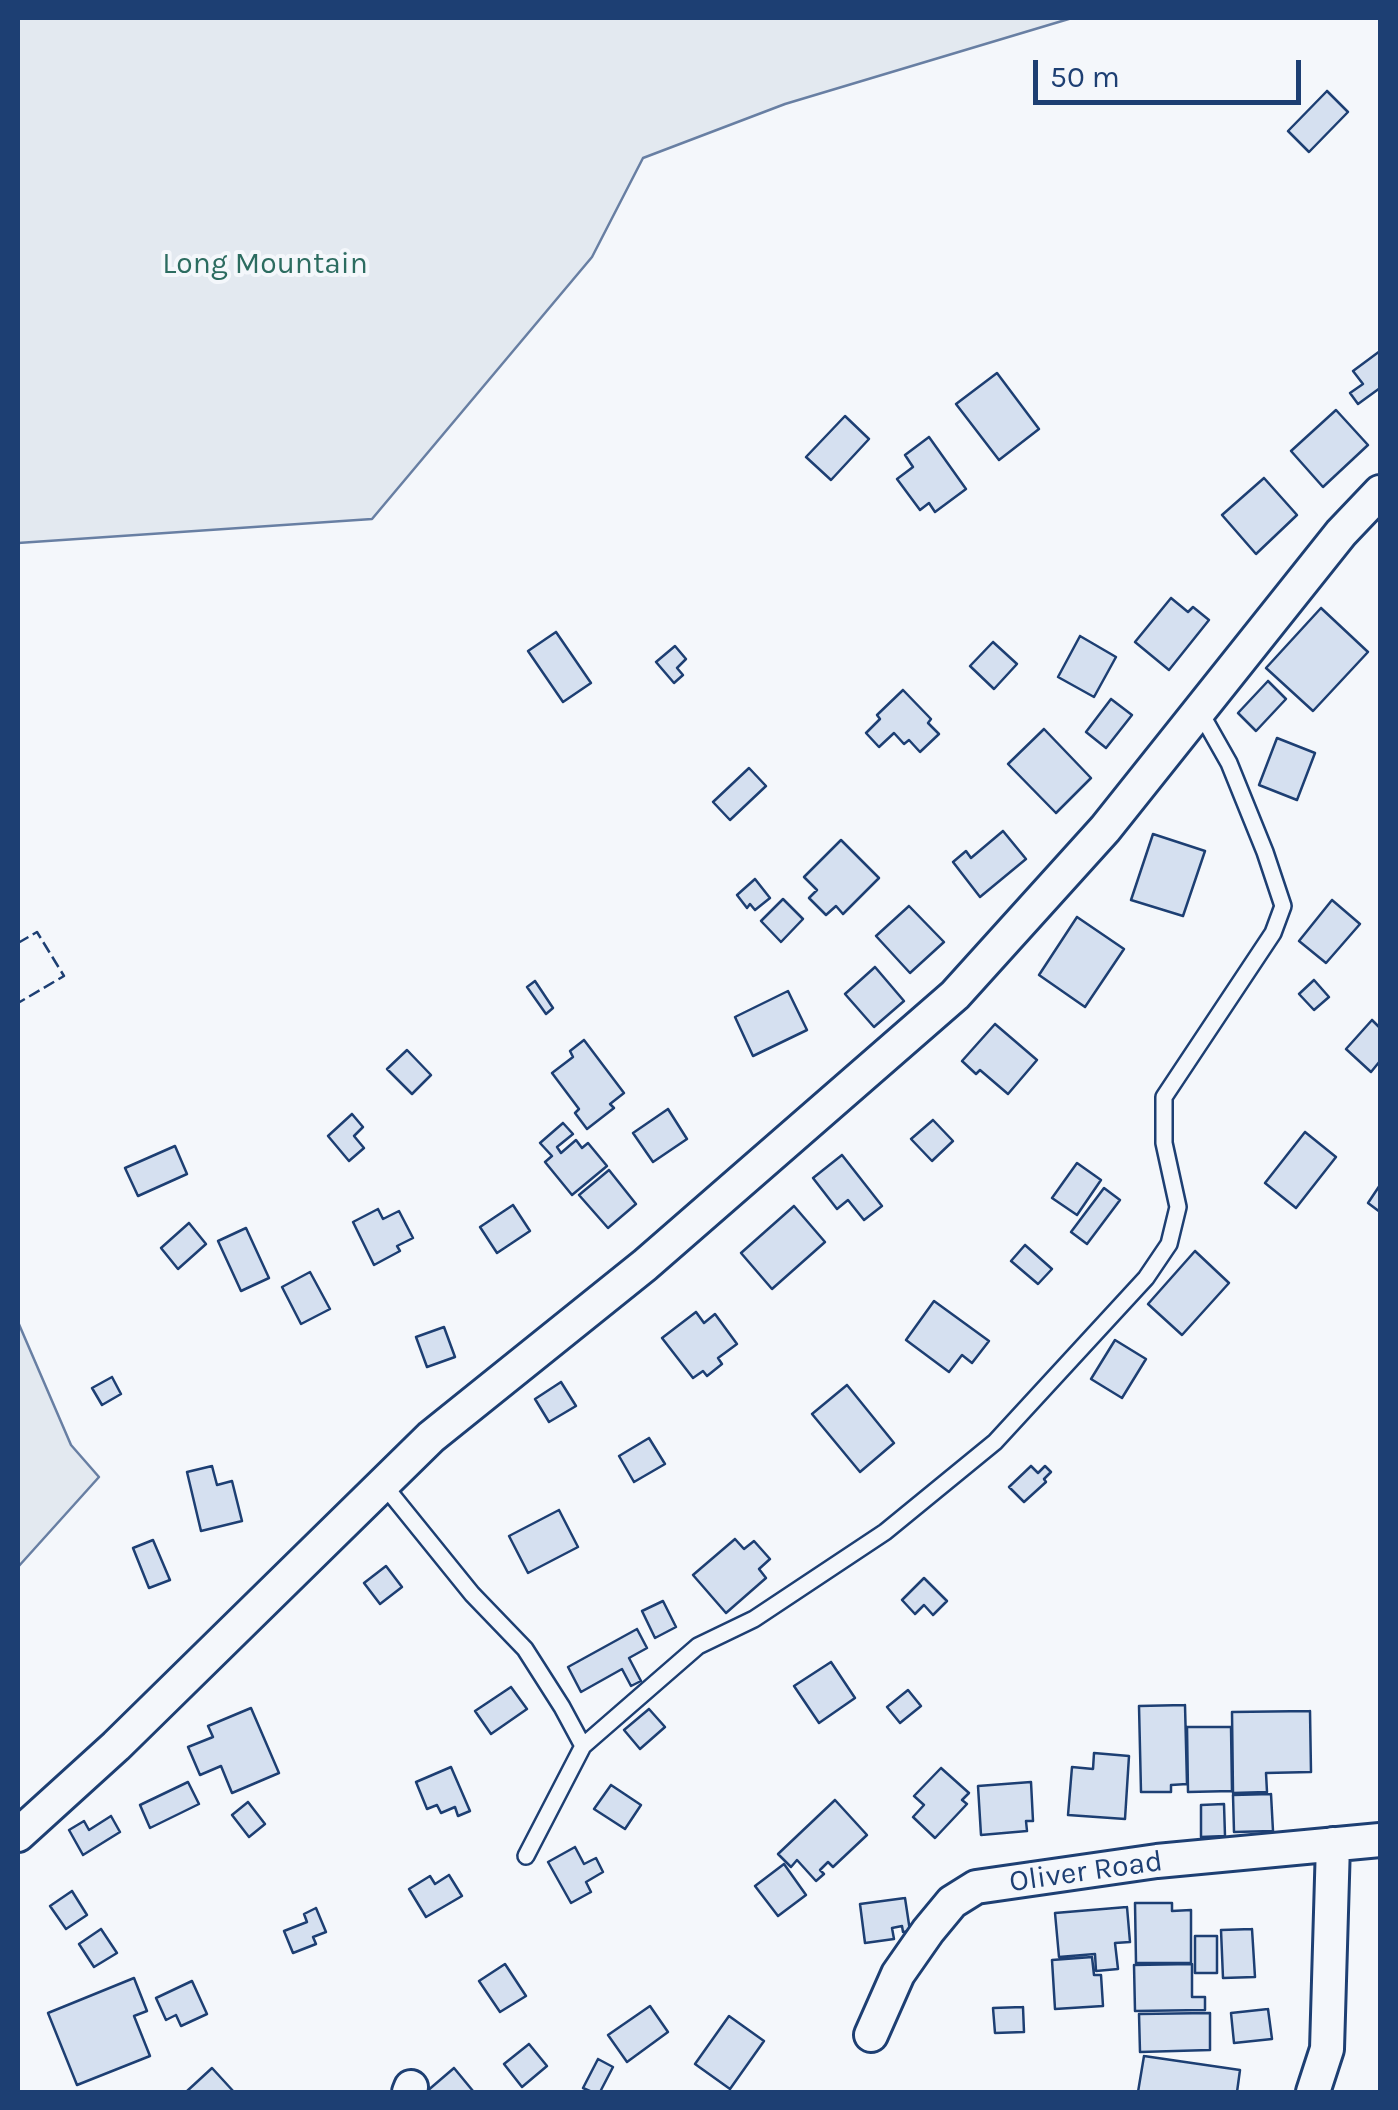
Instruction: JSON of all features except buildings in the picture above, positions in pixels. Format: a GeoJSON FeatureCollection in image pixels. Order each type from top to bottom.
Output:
{"type":"FeatureCollection","features":[{"type":"Feature","properties":{"kind":"street"},"geometry":{"type":"LineString","coordinates":[[18,1835],[116,1746],[431,1437],[645,1266],[955,995],[1106,829],[1340,532],[1380,492]]}},
{"type":"Feature","properties":{"kind":"street","name":"Oliver Road"},"geometry":{"type":"LineString","coordinates":[[871,2035],[898,1974],[952,1902],[976,1887],[1157,1861],[1380,1840]]}},
{"type":"Feature","properties":{"kind":"street"},"geometry":{"type":"LineString","coordinates":[[1313,2092],[1327,2048],[1333,1844]]}},
{"type":"Feature","properties":{"kind":"lane"},"geometry":{"type":"LineString","coordinates":[[526,1856],[584,1746],[698,1646],[754,1618],[885,1532],[995,1442],[1146,1278],[1169,1244],[1178,1207],[1164,1144],[1164,1097],[1273,933],[1283,906],[1229,764],[1199,710]]}},
{"type":"Feature","properties":{"kind":"lane"},"geometry":{"type":"LineString","coordinates":[[383,1484],[472,1594],[524,1648],[584,1746]]}},
{"type":"Feature","properties":{"kind":"green space","name":"Long Mountain"},"geometry":{"type":"Polygon","coordinates":[[[18,18],[1072,18],[785,104],[643,158],[592,257],[372,519],[18,543],[18,18]]]}},
{"type":"Feature","properties":{"kind":"green space"},"geometry":{"type":"Polygon","coordinates":[[[18,1322],[71,1445],[99,1477],[18,1567],[18,1322]]]}},
{"type":"Feature","properties":{"kind":"fence"},"geometry":{"type":"LineString","coordinates":[[18,943],[37,932],[64,976],[18,1003]]}}]}
